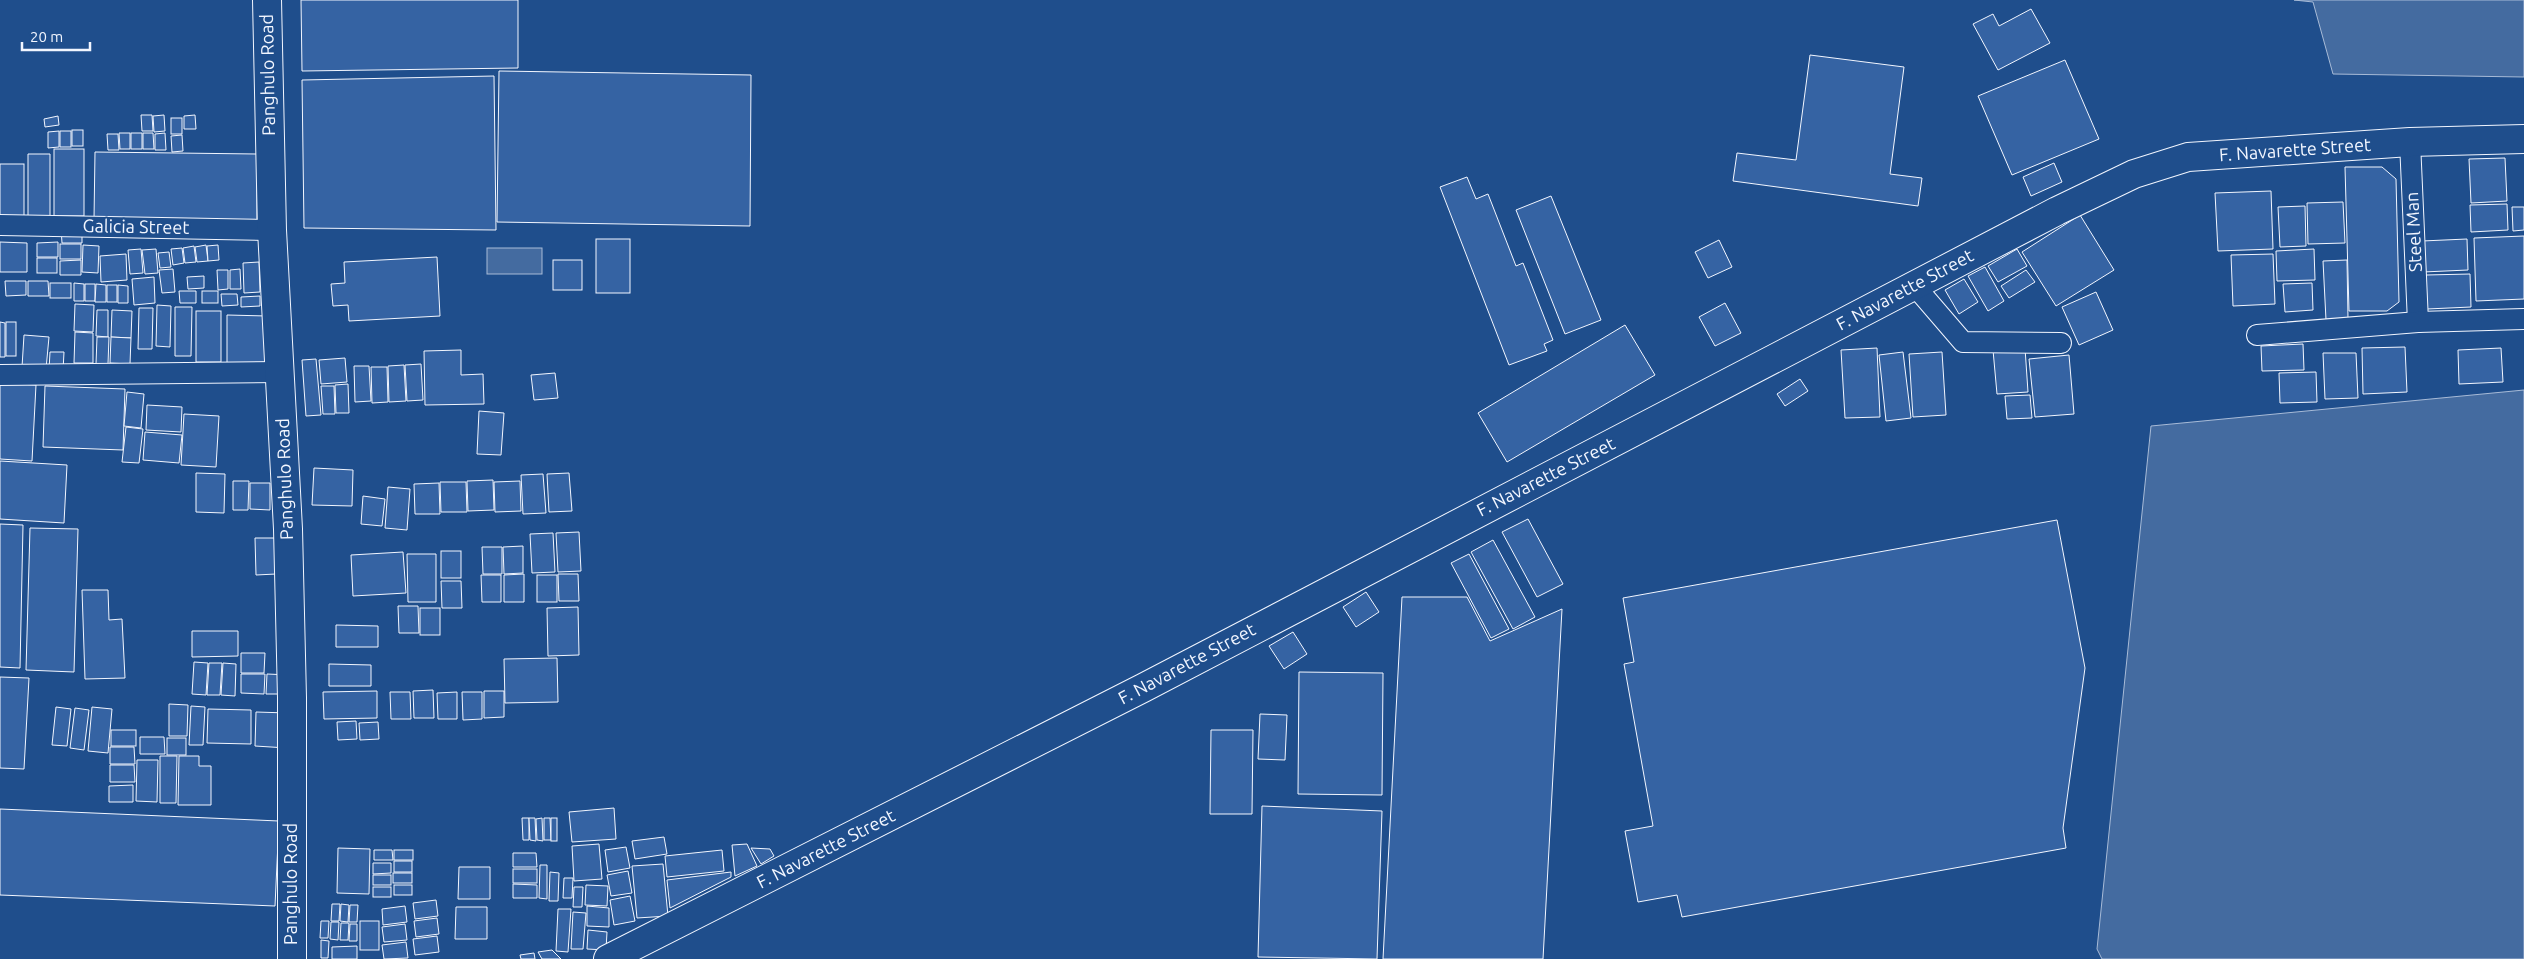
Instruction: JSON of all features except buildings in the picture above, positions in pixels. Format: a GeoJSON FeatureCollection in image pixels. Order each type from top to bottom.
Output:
{"type":"FeatureCollection","features":[{"type":"Feature","properties":{"kind":"main road","name":"Panghulo Road"},"geometry":{"type":"LineString","coordinates":[[267,0],[272,230],[288,529],[292,698],[292,959]]}},
{"type":"Feature","properties":{"kind":"main road","name":"F. Navarette Street"},"geometry":{"type":"LineString","coordinates":[[608,959],[1143,688],[1914,285],[2057,211],[2134,174],[2188,157],[2410,142],[2524,139]]}},
{"type":"Feature","properties":{"kind":"street","name":"Steel Man"},"geometry":{"type":"LineString","coordinates":[[2410,142],[2418,322]]}},
{"type":"Feature","properties":{"kind":"street","name":"Galicia Street"},"geometry":{"type":"LineString","coordinates":[[0,225],[272,230]]}},
{"type":"Feature","properties":{"kind":"street"},"geometry":{"type":"LineString","coordinates":[[1914,285],[1963,342],[2061,343]]}},
{"type":"Feature","properties":{"kind":"street"},"geometry":{"type":"LineString","coordinates":[[2256,335],[2418,322],[2524,320]]}},
{"type":"Feature","properties":{"kind":"street"},"geometry":{"type":"LineString","coordinates":[[0,375],[281,372]]}},
{"type":"Feature","properties":{"kind":"water"},"geometry":{"type":"Polygon","coordinates":[[[2294,0],[2524,0],[2524,77],[2333,74],[2313,2],[2294,0]]]}},
{"type":"Feature","properties":{"kind":"water"},"geometry":{"type":"Polygon","coordinates":[[[487,248],[542,248],[542,274],[487,274],[487,248]]]}},
{"type":"Feature","properties":{"kind":"water"},"geometry":{"type":"Polygon","coordinates":[[[2524,390],[2524,959],[2102,959],[2097,949],[2151,426],[2524,390]]]}}]}
